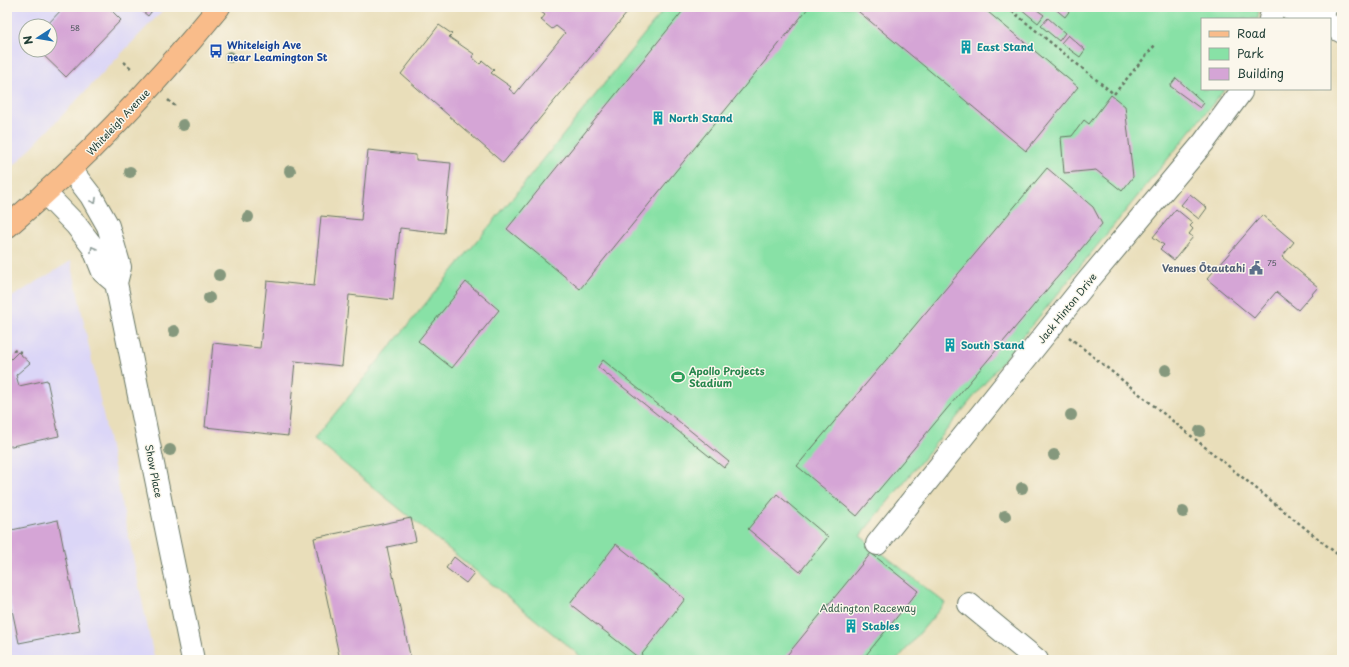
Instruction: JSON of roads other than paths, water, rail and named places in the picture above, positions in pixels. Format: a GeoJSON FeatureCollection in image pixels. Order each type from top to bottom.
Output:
{"type":"FeatureCollection","features":[{"type":"Feature","properties":{"kind":"main road","name":"Whiteleigh Avenue"},"geometry":{"type":"LineString","coordinates":[[7,227],[71,170],[134,106],[219,7]]}},
{"type":"Feature","properties":{"kind":"street"},"geometry":{"type":"LineString","coordinates":[[1270,18],[1274,7]]}},
{"type":"Feature","properties":{"kind":"street"},"geometry":{"type":"LineString","coordinates":[[1331,26],[1342,32]]}},
{"type":"Feature","properties":{"kind":"street","name":"Jack Hinton Drive"},"geometry":{"type":"LineString","coordinates":[[877,544],[1053,324],[1204,142],[1243,90]]}},
{"type":"Feature","properties":{"kind":"street","name":"Show Place"},"geometry":{"type":"LineString","coordinates":[[71,170],[92,196],[108,226],[120,267],[116,283],[193,660]]}},
{"type":"Feature","properties":{"kind":"street"},"geometry":{"type":"LineString","coordinates":[[46,193],[84,235],[93,247],[104,272],[116,283]]}},
{"type":"Feature","properties":{"kind":"street"},"geometry":{"type":"LineString","coordinates":[[969,604],[1037,660]]}},
{"type":"Feature","properties":{"kind":"place","name":"East Stand"},"geometry":{"type":"Point","coordinates":[966,47]}},
{"type":"Feature","properties":{"kind":"place","name":"Whiteleigh Ave near Leamington St"},"geometry":{"type":"Point","coordinates":[216,51]}},
{"type":"Feature","properties":{"kind":"place","name":"North Stand"},"geometry":{"type":"Point","coordinates":[658,118]}},
{"type":"Feature","properties":{"kind":"place","name":"Venues Ōtautahi"},"geometry":{"type":"Point","coordinates":[1256,268]}},
{"type":"Feature","properties":{"kind":"place","name":"South Stand"},"geometry":{"type":"Point","coordinates":[950,345]}},
{"type":"Feature","properties":{"kind":"place","name":"Apollo Projects Stadium"},"geometry":{"type":"Point","coordinates":[678,377]}},
{"type":"Feature","properties":{"kind":"place","name":"Stables"},"geometry":{"type":"Point","coordinates":[851,626]}},
{"type":"Feature","properties":{"kind":"park label","name":"Addington Raceway"},"geometry":{"type":"Point","coordinates":[868,608]}}]}
